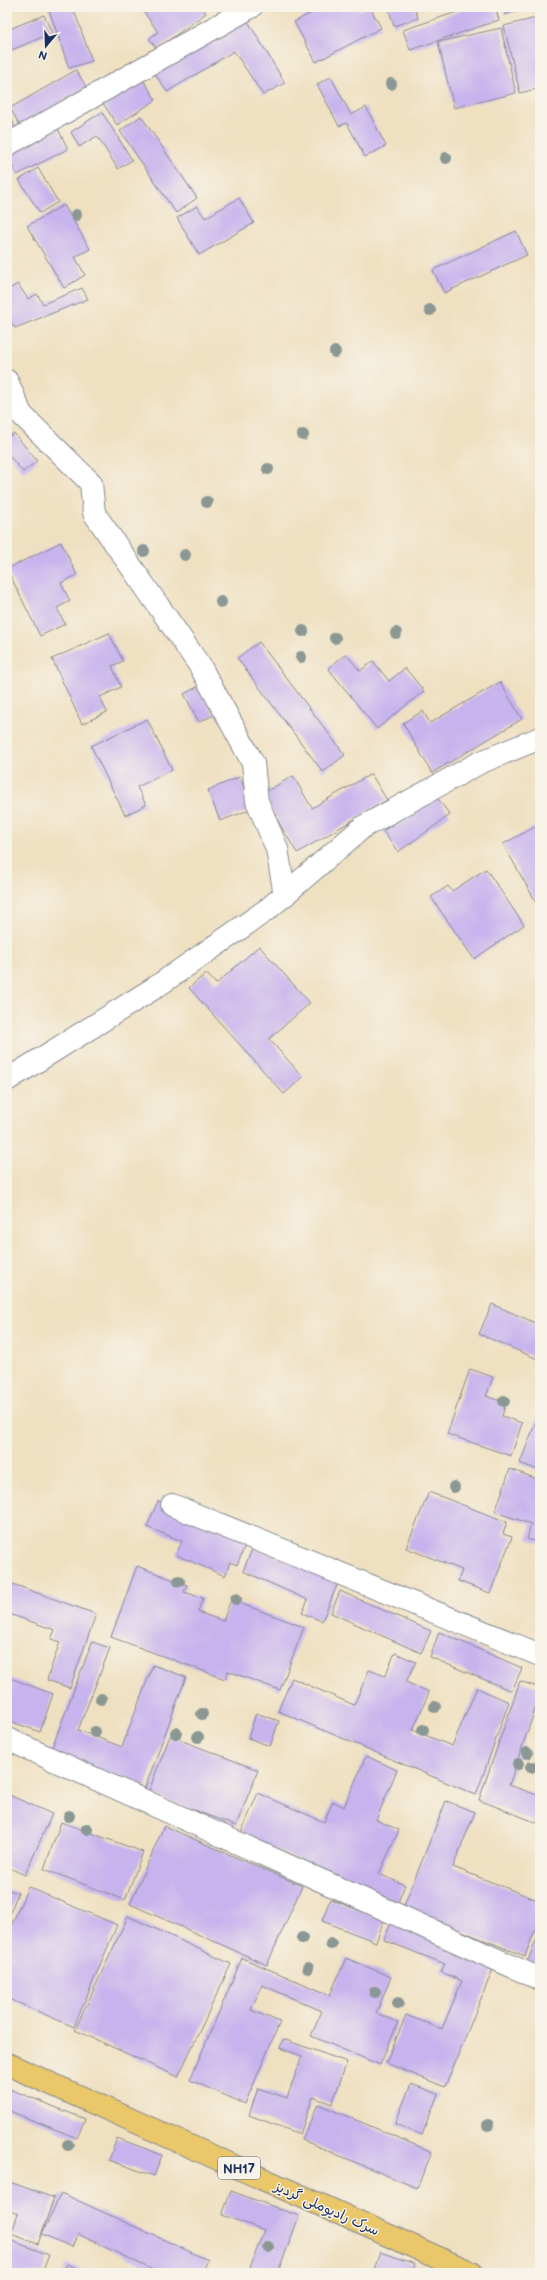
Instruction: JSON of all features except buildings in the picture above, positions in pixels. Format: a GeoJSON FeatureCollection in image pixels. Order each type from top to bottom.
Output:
{"type":"FeatureCollection","features":[{"type":"Feature","properties":{"kind":"highway","name":"سرک رادیوملی گردیز"},"geometry":{"type":"LineString","coordinates":[[7,2064],[472,2273]]}},
{"type":"Feature","properties":{"kind":"street"},"geometry":{"type":"LineString","coordinates":[[7,145],[251,7]]}},
{"type":"Feature","properties":{"kind":"street"},"geometry":{"type":"LineString","coordinates":[[7,380],[22,414],[91,483],[94,513],[200,666],[253,763],[257,801],[277,849],[285,895]]}},
{"type":"Feature","properties":{"kind":"street"},"geometry":{"type":"LineString","coordinates":[[7,1080],[156,987],[268,908],[363,827],[480,763],[540,738]]}},
{"type":"Feature","properties":{"kind":"street"},"geometry":{"type":"LineString","coordinates":[[172,1505],[540,1655]]}},
{"type":"Feature","properties":{"kind":"street"},"geometry":{"type":"LineString","coordinates":[[7,1739],[540,1979]]}}]}
